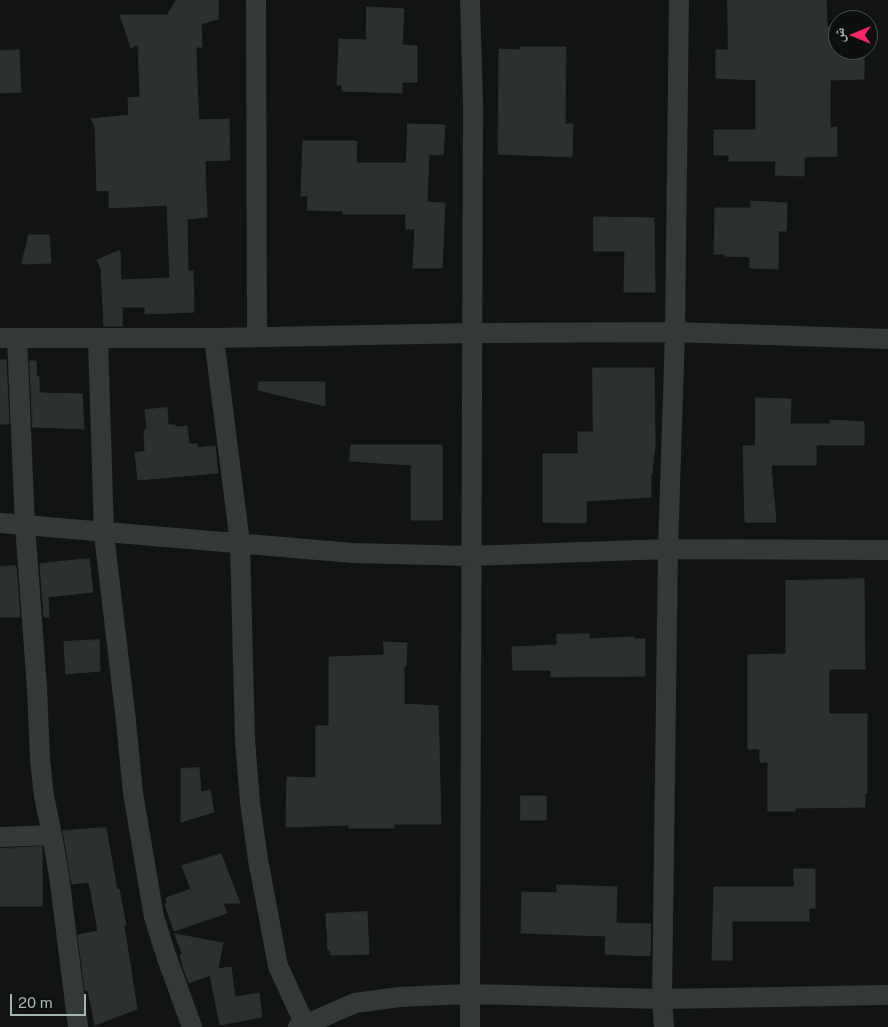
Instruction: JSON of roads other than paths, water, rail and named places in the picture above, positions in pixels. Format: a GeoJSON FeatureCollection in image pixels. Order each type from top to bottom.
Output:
{"type":"FeatureCollection","features":[{"type":"Feature","properties":{"kind":"street"},"geometry":{"type":"LineString","coordinates":[[256,0],[257,337]]}},
{"type":"Feature","properties":{"kind":"street"},"geometry":{"type":"LineString","coordinates":[[470,0],[473,104],[470,1027]]}},
{"type":"Feature","properties":{"kind":"street"},"geometry":{"type":"LineString","coordinates":[[664,1027],[662,999],[668,549],[674,332],[679,0]]}},
{"type":"Feature","properties":{"kind":"street"},"geometry":{"type":"LineString","coordinates":[[78,1027],[59,875],[44,796],[40,760],[37,688],[25,525],[8,338],[214,338],[473,333],[674,332],[888,338]]}},
{"type":"Feature","properties":{"kind":"street"},"geometry":{"type":"LineString","coordinates":[[98,338],[104,534],[133,793],[154,917],[166,958],[192,1027]]}},
{"type":"Feature","properties":{"kind":"street"},"geometry":{"type":"LineString","coordinates":[[214,338],[240,544],[246,740],[251,812],[278,966],[302,1026],[355,1003],[399,996],[470,994],[662,999],[888,995]]}},
{"type":"Feature","properties":{"kind":"street"},"geometry":{"type":"LineString","coordinates":[[0,524],[353,553],[471,556],[668,549],[888,550]]}},
{"type":"Feature","properties":{"kind":"street"},"geometry":{"type":"LineString","coordinates":[[0,837],[52,835]]}}]}
